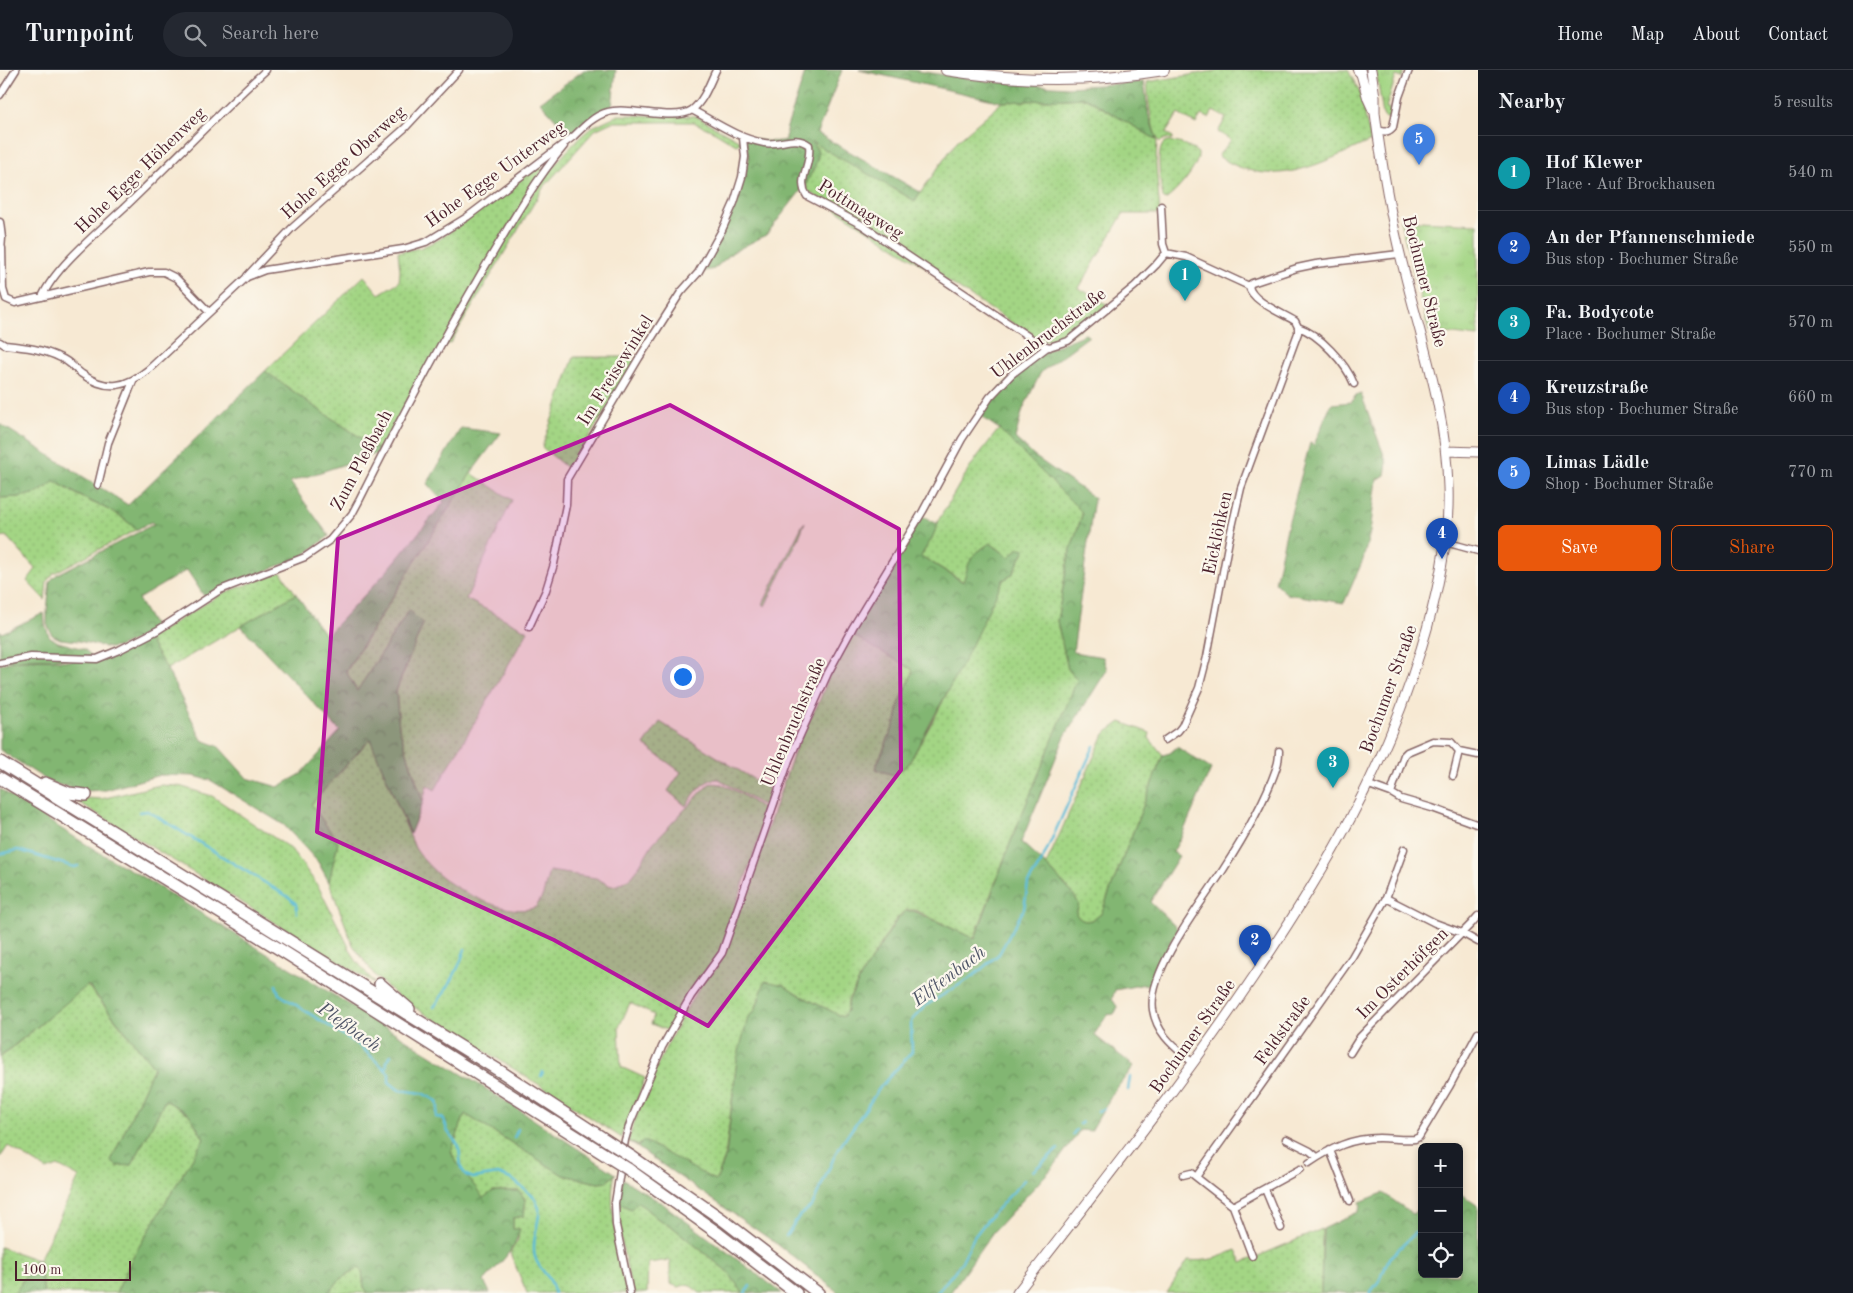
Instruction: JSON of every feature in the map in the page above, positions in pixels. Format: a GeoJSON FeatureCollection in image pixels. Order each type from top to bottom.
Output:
{"type":"FeatureCollection","features":[{"type":"Feature","properties":{"kind":"highway"},"geometry":{"type":"LineString","coordinates":[[0,762],[55,788],[69,793],[86,795]]}},
{"type":"Feature","properties":{"kind":"highway"},"geometry":{"type":"LineString","coordinates":[[0,762],[503,1073],[632,1157],[723,1220],[818,1293]]}},
{"type":"Feature","properties":{"kind":"highway"},"geometry":{"type":"LineString","coordinates":[[0,778],[281,950],[628,1169],[719,1234],[796,1293]]}},
{"type":"Feature","properties":{"kind":"highway"},"geometry":{"type":"LineString","coordinates":[[380,984],[426,1025]]}},
{"type":"Feature","properties":{"kind":"main road"},"geometry":{"type":"LineString","coordinates":[[946,70],[1008,78],[1061,80],[1164,70]]}},
{"type":"Feature","properties":{"kind":"main road","name":"Bochumer Straße"},"geometry":{"type":"LineString","coordinates":[[1017,1293],[1194,1063],[1274,947],[1309,892],[1369,785],[1415,670],[1431,614],[1445,542],[1448,505],[1446,451],[1435,384],[1393,224],[1374,112],[1368,99],[1362,70]]}},
{"type":"Feature","properties":{"kind":"main road"},"geometry":{"type":"LineString","coordinates":[[1446,451],[1478,452]]}},
{"type":"Feature","properties":{"kind":"street"},"geometry":{"type":"LineString","coordinates":[[0,95],[16,70]]}},
{"type":"Feature","properties":{"kind":"street","name":"Hohe Egge Höhenweg"},"geometry":{"type":"LineString","coordinates":[[42,297],[47,285],[81,248],[266,70]]}},
{"type":"Feature","properties":{"kind":"street","name":"Hohe Egge Oberweg"},"geometry":{"type":"LineString","coordinates":[[246,277],[292,228],[405,128],[459,70]]}},
{"type":"Feature","properties":{"kind":"street"},"geometry":{"type":"LineString","coordinates":[[692,110],[701,99],[716,70]]}},
{"type":"Feature","properties":{"kind":"street"},"geometry":{"type":"LineString","coordinates":[[1377,130],[1390,131],[1393,127],[1399,97],[1409,70]]}},
{"type":"Feature","properties":{"kind":"street","name":"Hohe Egge Unterweg"},"geometry":{"type":"LineString","coordinates":[[133,381],[149,370],[246,277],[265,270],[402,249],[426,242],[467,217],[598,116],[613,111],[677,114],[692,110]]}},
{"type":"Feature","properties":{"kind":"street","name":"Pottmagweg"},"geometry":{"type":"LineString","coordinates":[[692,110],[742,138],[777,144],[791,140],[803,140],[809,145],[810,154],[803,177],[802,188],[807,196],[862,225],[1029,337],[1040,344],[1050,347]]}},
{"type":"Feature","properties":{"kind":"street","name":"Zum Pleßbach"},"geometry":{"type":"LineString","coordinates":[[0,663],[30,657],[97,660],[158,630],[220,590],[291,564],[330,540],[352,514],[441,342],[532,189],[548,165],[574,136]]}},
{"type":"Feature","properties":{"kind":"street","name":"Im Freisewinkel"},"geometry":{"type":"LineString","coordinates":[[529,627],[546,590],[554,564],[566,505],[567,479],[639,358],[682,292],[698,273],[722,230],[734,203],[742,177],[745,157],[742,138]]}},
{"type":"Feature","properties":{"kind":"street"},"geometry":{"type":"LineString","coordinates":[[1161,206],[1163,244],[1166,253],[1186,257],[1249,286]]}},
{"type":"Feature","properties":{"kind":"street"},"geometry":{"type":"LineString","coordinates":[[0,222],[3,288],[6,299],[15,303],[76,290],[137,273],[158,271],[176,278],[208,312]]}},
{"type":"Feature","properties":{"kind":"street","name":"Uhlenbruchstraße"},"geometry":{"type":"LineString","coordinates":[[630,1293],[615,1213],[616,1193],[625,1140],[642,1091],[662,1047],[691,996],[722,953],[796,744],[822,687],[853,627],[927,504],[962,439],[990,397],[1012,374],[1050,347],[1068,341],[1140,281],[1166,253]]}},
{"type":"Feature","properties":{"kind":"street"},"geometry":{"type":"LineString","coordinates":[[1249,286],[1252,283],[1279,274],[1316,264],[1400,254]]}},
{"type":"Feature","properties":{"kind":"street"},"geometry":{"type":"LineString","coordinates":[[1249,286],[1255,298],[1294,321],[1298,327],[1308,331],[1334,355],[1346,369],[1354,384]]}},
{"type":"Feature","properties":{"kind":"street","name":"Eicklöhken"},"geometry":{"type":"LineString","coordinates":[[1165,740],[1182,726],[1199,688],[1208,657],[1229,540],[1241,488],[1298,333],[1298,327]]}},
{"type":"Feature","properties":{"kind":"street"},"geometry":{"type":"LineString","coordinates":[[0,342],[5,345],[43,350],[63,358],[89,379],[102,383],[123,385],[133,381]]}},
{"type":"Feature","properties":{"kind":"street"},"geometry":{"type":"LineString","coordinates":[[98,484],[108,443],[133,381]]}},
{"type":"Feature","properties":{"kind":"street"},"geometry":{"type":"LineString","coordinates":[[1445,542],[1478,551]]}},
{"type":"Feature","properties":{"kind":"street"},"geometry":{"type":"LineString","coordinates":[[1391,793],[1404,755],[1412,749],[1433,740],[1441,740],[1451,742],[1458,751],[1478,755]]}},
{"type":"Feature","properties":{"kind":"street"},"geometry":{"type":"LineString","coordinates":[[1194,1063],[1169,1042],[1158,1027],[1153,1010],[1154,991],[1161,971],[1170,955],[1237,848],[1258,808],[1277,768],[1279,751]]}},
{"type":"Feature","properties":{"kind":"street"},"geometry":{"type":"LineString","coordinates":[[1453,776],[1458,751]]}},
{"type":"Feature","properties":{"kind":"street"},"geometry":{"type":"LineString","coordinates":[[1369,785],[1401,799],[1476,824]]}},
{"type":"Feature","properties":{"kind":"street","name":"Feldstraße"},"geometry":{"type":"LineString","coordinates":[[1196,1177],[1352,957],[1386,898],[1404,849]]}},
{"type":"Feature","properties":{"kind":"street"},"geometry":{"type":"LineString","coordinates":[[1386,898],[1434,923],[1462,933],[1478,942]]}},
{"type":"Feature","properties":{"kind":"street","name":"Im Osterhöfgen"},"geometry":{"type":"LineString","coordinates":[[1350,1053],[1360,1037],[1478,916]]}},
{"type":"Feature","properties":{"kind":"street"},"geometry":{"type":"LineString","coordinates":[[1309,1163],[1342,1144],[1362,1138],[1405,1140],[1419,1137],[1478,1033]]}},
{"type":"Feature","properties":{"kind":"street"},"geometry":{"type":"LineString","coordinates":[[1286,1139],[1310,1151],[1317,1157]]}},
{"type":"Feature","properties":{"kind":"street"},"geometry":{"type":"LineString","coordinates":[[1330,1150],[1350,1200]]}},
{"type":"Feature","properties":{"kind":"street"},"geometry":{"type":"LineString","coordinates":[[1233,1206],[1300,1169]]}},
{"type":"Feature","properties":{"kind":"street"},"geometry":{"type":"LineString","coordinates":[[1183,1175],[1191,1174],[1196,1177],[1233,1206],[1252,1256]]}},
{"type":"Feature","properties":{"kind":"street"},"geometry":{"type":"LineString","coordinates":[[1264,1189],[1281,1228]]}},
{"type":"Feature","properties":{"kind":"highlighted area"},"geometry":{"type":"Polygon","coordinates":[[[670,405],[899,529],[901,770],[708,1026],[554,940],[317,832],[338,539],[670,405]]]}},
{"type":"Feature","properties":{"kind":"green space"},"geometry":{"type":"Polygon","coordinates":[[[584,70],[616,70],[612,107],[593,117],[571,136],[540,102],[584,70]]]}},
{"type":"Feature","properties":{"kind":"green space"},"geometry":{"type":"Polygon","coordinates":[[[806,70],[842,70],[817,133],[920,192],[915,201],[812,142],[819,153],[815,166],[806,184],[766,235],[733,252],[714,269],[700,272],[737,204],[749,159],[745,135],[765,141],[786,140],[786,130],[806,70]]]}},
{"type":"Feature","properties":{"kind":"green space"},"geometry":{"type":"Polygon","coordinates":[[[859,70],[911,70],[993,82],[1068,87],[1144,82],[1149,116],[1157,140],[1086,98],[1002,102],[859,70]]]}},
{"type":"Feature","properties":{"kind":"green space"},"geometry":{"type":"Polygon","coordinates":[[[1220,70],[1348,70],[1359,91],[1371,141],[1314,165],[1295,171],[1277,173],[1258,172],[1238,167],[1218,156],[1231,140],[1218,132],[1226,118],[1213,111],[1209,118],[1201,115],[1196,124],[1178,114],[1166,133],[1173,137],[1172,139],[1165,139],[1160,142],[1152,123],[1147,82],[1220,70]]]}},
{"type":"Feature","properties":{"kind":"green space"},"geometry":{"type":"Polygon","coordinates":[[[1376,70],[1404,70],[1402,78],[1396,76],[1386,108],[1392,110],[1392,115],[1388,118],[1385,118],[1383,115],[1376,70]]]}},
{"type":"Feature","properties":{"kind":"green space"},"geometry":{"type":"Polygon","coordinates":[[[1086,98],[1157,140],[1156,164],[1160,214],[1123,214],[1079,288],[1108,305],[1083,327],[1066,337],[1046,340],[1034,337],[806,190],[809,176],[819,153],[811,141],[918,196],[957,141],[1002,102],[1086,98]]]}},
{"type":"Feature","properties":{"kind":"green space"},"geometry":{"type":"Polygon","coordinates":[[[618,115],[696,116],[742,142],[736,145],[715,132],[693,122],[612,122],[595,130],[543,188],[451,342],[439,349],[527,203],[549,171],[579,138],[592,127],[618,115]]]}},
{"type":"Feature","properties":{"kind":"green space"},"geometry":{"type":"Polygon","coordinates":[[[1165,142],[1183,144],[1191,148],[1198,153],[1198,159],[1180,186],[1165,200],[1161,185],[1159,160],[1162,146],[1165,142]]]}},
{"type":"Feature","properties":{"kind":"green space"},"geometry":{"type":"Polygon","coordinates":[[[540,165],[543,169],[382,452],[265,371],[364,276],[379,294],[399,282],[398,252],[420,248],[440,239],[540,165]]]}},
{"type":"Feature","properties":{"kind":"green space"},"geometry":{"type":"Polygon","coordinates":[[[1400,220],[1478,224],[1478,337],[1429,331],[1400,220]]]}},
{"type":"Feature","properties":{"kind":"green space"},"geometry":{"type":"Polygon","coordinates":[[[1085,334],[1089,336],[1041,372],[1023,409],[1015,438],[1034,456],[1094,498],[1073,652],[1103,657],[1107,670],[1065,736],[1021,842],[1073,894],[1079,904],[1076,914],[1082,920],[1088,921],[1101,914],[1163,755],[1170,753],[1177,747],[1211,769],[1173,852],[1179,856],[1150,902],[1178,929],[1156,968],[1151,987],[1145,984],[1115,990],[1112,999],[1118,1008],[1114,1014],[1107,1015],[1094,1035],[1134,1066],[1113,1093],[1091,1131],[1080,1130],[1055,1165],[993,1232],[950,1293],[839,1293],[777,1244],[628,1141],[638,1147],[643,1140],[716,1181],[726,1156],[737,1059],[748,1017],[755,1011],[765,981],[784,985],[801,996],[843,1017],[849,1000],[863,973],[898,918],[906,911],[914,911],[975,939],[1011,841],[1077,680],[1068,669],[1057,621],[1069,555],[1082,515],[1081,511],[999,429],[979,415],[1002,387],[1029,362],[1050,349],[1085,334]]]}},
{"type":"Feature","properties":{"kind":"green space"},"geometry":{"type":"Polygon","coordinates":[[[574,357],[627,357],[635,361],[570,469],[568,469],[542,447],[574,357]]]}},
{"type":"Feature","properties":{"kind":"green space"},"geometry":{"type":"Polygon","coordinates":[[[265,371],[382,452],[290,482],[329,536],[303,556],[204,596],[187,570],[138,599],[155,628],[133,641],[118,647],[109,648],[60,639],[52,635],[47,624],[50,581],[56,575],[154,524],[151,522],[136,530],[126,520],[55,481],[38,493],[0,498],[0,424],[128,505],[265,371]]]}},
{"type":"Feature","properties":{"kind":"green space"},"geometry":{"type":"Polygon","coordinates":[[[1361,394],[1387,463],[1385,475],[1377,480],[1370,532],[1363,560],[1344,603],[1287,594],[1275,583],[1287,528],[1310,443],[1314,445],[1331,404],[1352,402],[1355,396],[1361,394]]]}},
{"type":"Feature","properties":{"kind":"green space"},"geometry":{"type":"Polygon","coordinates":[[[461,428],[501,433],[471,473],[346,671],[357,691],[409,610],[423,624],[396,691],[399,728],[423,802],[410,834],[370,739],[311,804],[338,842],[329,882],[318,862],[284,825],[210,780],[193,776],[160,775],[106,790],[85,791],[51,783],[0,750],[0,664],[31,658],[69,661],[122,652],[148,639],[167,669],[202,740],[218,746],[247,778],[278,787],[301,774],[340,731],[241,626],[296,594],[326,636],[387,571],[444,502],[427,484],[461,428]]]}},
{"type":"Feature","properties":{"kind":"green space"},"geometry":{"type":"Polygon","coordinates":[[[999,429],[1081,511],[1082,515],[1069,555],[1057,621],[1068,669],[1078,680],[1011,841],[974,939],[915,910],[906,910],[897,918],[863,973],[848,1000],[847,1010],[843,1017],[801,996],[784,985],[765,982],[737,1060],[725,1157],[716,1181],[628,1141],[645,1092],[689,1004],[705,979],[716,969],[727,945],[797,744],[819,702],[830,674],[852,635],[912,669],[913,673],[899,704],[896,721],[875,768],[893,775],[908,765],[935,717],[1003,580],[1012,575],[1025,549],[1019,548],[1009,557],[990,543],[971,560],[964,582],[921,556],[932,538],[938,521],[962,480],[999,429]]]}},
{"type":"Feature","properties":{"kind":"green space"},"geometry":{"type":"Polygon","coordinates":[[[471,473],[512,500],[466,599],[528,631],[435,790],[427,785],[423,802],[399,728],[396,691],[423,624],[409,610],[357,692],[346,672],[471,473]]]}},
{"type":"Feature","properties":{"kind":"green space"},"geometry":{"type":"Polygon","coordinates":[[[54,481],[126,520],[136,530],[54,573],[47,581],[45,600],[27,581],[36,569],[6,536],[0,537],[0,498],[38,493],[54,481]]]}},
{"type":"Feature","properties":{"kind":"green space"},"geometry":{"type":"Polygon","coordinates":[[[922,516],[938,524],[921,556],[963,582],[969,563],[976,553],[990,543],[1009,557],[1019,548],[1025,549],[1012,575],[1003,580],[965,659],[908,765],[893,775],[875,769],[896,721],[899,704],[913,672],[912,669],[852,635],[922,516]]]}},
{"type":"Feature","properties":{"kind":"green space"},"geometry":{"type":"Polygon","coordinates":[[[805,522],[798,540],[765,606],[763,604],[805,522]]]}},
{"type":"Feature","properties":{"kind":"green space"},"geometry":{"type":"Polygon","coordinates":[[[281,572],[296,594],[167,669],[148,639],[221,594],[281,572]]]}},
{"type":"Feature","properties":{"kind":"green space"},"geometry":{"type":"Polygon","coordinates":[[[44,613],[49,636],[58,642],[84,649],[93,657],[0,661],[0,630],[2,633],[44,613]]]}},
{"type":"Feature","properties":{"kind":"green space"},"geometry":{"type":"Polygon","coordinates":[[[660,722],[776,793],[770,810],[719,779],[713,779],[704,784],[686,806],[668,791],[681,772],[644,745],[660,722]]]}},
{"type":"Feature","properties":{"kind":"green space"},"geometry":{"type":"Polygon","coordinates":[[[1121,722],[1150,733],[1149,738],[1163,755],[1101,914],[1085,921],[1076,914],[1079,904],[1073,894],[1046,865],[1104,734],[1121,722]]]}},
{"type":"Feature","properties":{"kind":"green space"},"geometry":{"type":"Polygon","coordinates":[[[370,738],[415,848],[424,861],[440,876],[463,891],[501,907],[526,910],[536,907],[543,895],[549,871],[596,878],[611,886],[617,885],[633,876],[653,843],[709,784],[723,785],[768,812],[720,952],[694,986],[669,1031],[651,1024],[654,1015],[630,1003],[619,1027],[621,1067],[645,1078],[627,1127],[622,1132],[622,1138],[401,999],[376,977],[353,945],[329,882],[338,842],[311,805],[370,738]]]}},
{"type":"Feature","properties":{"kind":"green space"},"geometry":{"type":"Polygon","coordinates":[[[160,785],[179,786],[212,796],[291,849],[318,886],[355,959],[375,984],[70,797],[101,799],[160,785]]]}},
{"type":"Feature","properties":{"kind":"green space"},"geometry":{"type":"Polygon","coordinates":[[[0,789],[84,843],[136,873],[504,1100],[616,1174],[606,1182],[598,1183],[563,1175],[465,1114],[451,1152],[458,1164],[483,1198],[493,1191],[519,1191],[525,1200],[524,1216],[513,1218],[513,1229],[520,1229],[518,1237],[505,1257],[484,1281],[490,1293],[368,1293],[364,1287],[362,1271],[358,1268],[340,1279],[329,1293],[116,1293],[134,1255],[204,1139],[189,1114],[165,1100],[132,1165],[117,1166],[111,1161],[154,1067],[88,985],[0,1057],[0,789]]]}},
{"type":"Feature","properties":{"kind":"green space"},"geometry":{"type":"Polygon","coordinates":[[[87,985],[154,1067],[111,1161],[132,1165],[165,1100],[189,1114],[204,1139],[134,1255],[116,1293],[44,1293],[39,1260],[79,1177],[58,1166],[47,1170],[8,1146],[0,1158],[0,1058],[87,985]]]}},
{"type":"Feature","properties":{"kind":"green space"},"geometry":{"type":"Polygon","coordinates":[[[465,1114],[563,1175],[598,1183],[606,1182],[615,1175],[612,1202],[628,1293],[527,1293],[510,1253],[518,1240],[519,1230],[513,1230],[513,1218],[524,1216],[526,1200],[519,1191],[493,1191],[483,1199],[462,1170],[451,1152],[465,1114]]]}},
{"type":"Feature","properties":{"kind":"green space"},"geometry":{"type":"Polygon","coordinates":[[[623,1179],[663,1204],[782,1293],[743,1293],[728,1272],[670,1225],[658,1219],[638,1202],[631,1209],[617,1202],[623,1179]]]}},
{"type":"Feature","properties":{"kind":"green space"},"geometry":{"type":"Polygon","coordinates":[[[1383,1193],[1413,1214],[1418,1208],[1418,1278],[1463,1278],[1463,1196],[1478,1206],[1478,1293],[1321,1293],[1323,1229],[1358,1212],[1361,1206],[1360,1202],[1383,1193]]]}},
{"type":"Feature","properties":{"kind":"green space"},"geometry":{"type":"Polygon","coordinates":[[[617,1202],[631,1209],[638,1202],[658,1219],[670,1225],[728,1272],[743,1293],[700,1293],[688,1284],[679,1287],[670,1284],[670,1260],[648,1263],[647,1293],[632,1293],[621,1239],[617,1202]]]}},
{"type":"Feature","properties":{"kind":"green space"},"geometry":{"type":"Polygon","coordinates":[[[1322,1229],[1321,1293],[1167,1293],[1188,1260],[1212,1259],[1236,1250],[1242,1263],[1322,1229]]]}},
{"type":"Feature","properties":{"kind":"green space"},"geometry":{"type":"Polygon","coordinates":[[[0,1247],[35,1259],[15,1293],[0,1293],[0,1247]]]}},
{"type":"Feature","properties":{"kind":"green space"},"geometry":{"type":"Polygon","coordinates":[[[36,1259],[39,1260],[44,1293],[15,1293],[36,1259]]]}},
{"type":"Feature","properties":{"kind":"green space"},"geometry":{"type":"Polygon","coordinates":[[[358,1268],[362,1271],[364,1287],[368,1293],[329,1293],[340,1279],[358,1268]]]}},
{"type":"Feature","properties":{"kind":"waterway","name":"Elftenbach"},"geometry":{"type":"LineString","coordinates":[[786,1236],[799,1216],[812,1206],[837,1151],[881,1086],[912,1052],[911,1021],[925,1006],[972,977],[999,954],[1024,909],[1028,883],[1041,863],[1094,746]]}},
{"type":"Feature","properties":{"kind":"waterway","name":"Pleßbach"},"geometry":{"type":"LineString","coordinates":[[139,812],[148,811],[290,898],[296,904],[297,913]]}},
{"type":"Feature","properties":{"kind":"waterway","name":"Pleßbach"},"geometry":{"type":"LineString","coordinates":[[0,854],[18,850],[74,867],[78,866]]}},
{"type":"Feature","properties":{"kind":"waterway"},"geometry":{"type":"LineString","coordinates":[[434,1007],[452,980],[465,949]]}},
{"type":"Feature","properties":{"kind":"waterway","name":"Pleßbach"},"geometry":{"type":"LineString","coordinates":[[276,985],[279,994],[360,1046],[389,1073],[389,1082],[399,1090],[422,1093],[437,1101],[436,1117],[443,1118],[448,1132],[459,1146],[461,1168],[466,1175],[473,1178],[498,1174],[513,1180],[534,1197],[539,1208],[534,1245],[535,1257],[550,1280],[554,1293]]}},
{"type":"Feature","properties":{"kind":"waterway"},"geometry":{"type":"LineString","coordinates":[[386,1069],[387,1061],[391,1055]]}},
{"type":"Feature","properties":{"kind":"waterway"},"geometry":{"type":"LineString","coordinates":[[541,1076],[543,1072]]}},
{"type":"Feature","properties":{"kind":"waterway"},"geometry":{"type":"LineString","coordinates":[[1128,1090],[1130,1077]]}},
{"type":"Feature","properties":{"kind":"waterway"},"geometry":{"type":"LineString","coordinates":[[1097,1111],[1104,1109]]}},
{"type":"Feature","properties":{"kind":"waterway"},"geometry":{"type":"LineString","coordinates":[[514,1138],[518,1129]]}},
{"type":"Feature","properties":{"kind":"waterway"},"geometry":{"type":"LineString","coordinates":[[1073,1134],[1076,1130]]}},
{"type":"Feature","properties":{"kind":"waterway"},"geometry":{"type":"LineString","coordinates":[[1033,1171],[1058,1149]]}},
{"type":"Feature","properties":{"kind":"waterway"},"geometry":{"type":"LineString","coordinates":[[937,1293],[961,1263],[974,1237],[1024,1180]]}},
{"type":"Feature","properties":{"kind":"waterway"},"geometry":{"type":"LineString","coordinates":[[1370,1293],[1381,1278],[1389,1258],[1418,1231]]}},
{"type":"Feature","properties":{"kind":"waterway","name":"Elftenbach"},"geometry":{"type":"LineString","coordinates":[[745,1293],[750,1286]]}},
{"type":"Feature","properties":{"kind":"place","name":"Limas Lädle"},"geometry":{"type":"Point","coordinates":[1419,165]}},
{"type":"Feature","properties":{"kind":"place","name":"Hof Klewer"},"geometry":{"type":"Point","coordinates":[1185,301]}},
{"type":"Feature","properties":{"kind":"place","name":"Kreuzstraße"},"geometry":{"type":"Point","coordinates":[1442,559]}},
{"type":"Feature","properties":{"kind":"place","name":"Fa. Bodycote"},"geometry":{"type":"Point","coordinates":[1333,788]}},
{"type":"Feature","properties":{"kind":"place","name":"An der Pfannenschmiede"},"geometry":{"type":"Point","coordinates":[1255,966]}}]}
